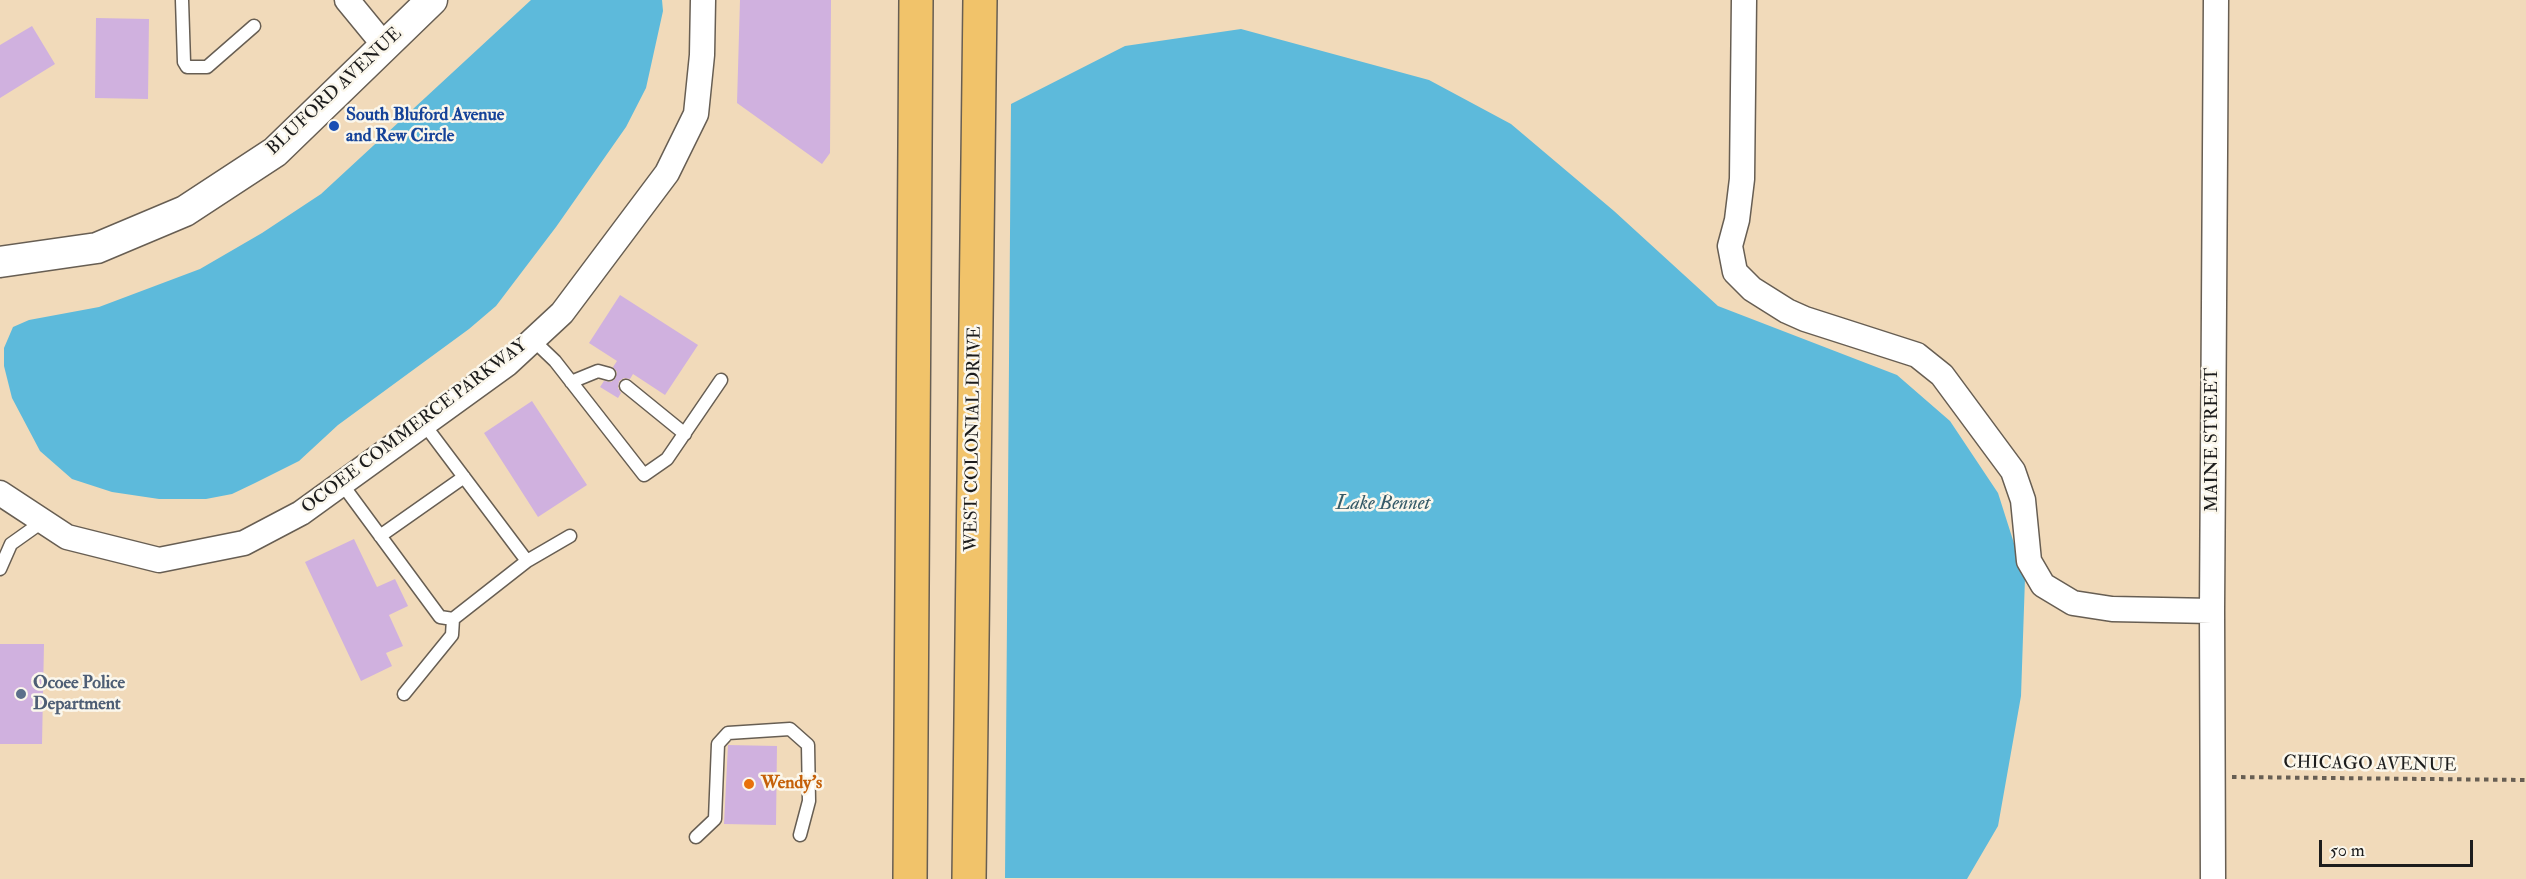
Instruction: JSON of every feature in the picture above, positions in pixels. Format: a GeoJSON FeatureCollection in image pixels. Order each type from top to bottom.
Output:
{"type":"FeatureCollection","features":[{"type":"Feature","properties":{"kind":"highway"},"geometry":{"type":"LineString","coordinates":[[909,879],[916,0]]}},
{"type":"Feature","properties":{"kind":"highway","name":"WEST COLONIAL DRIVE"},"geometry":{"type":"LineString","coordinates":[[969,879],[980,0]]}},
{"type":"Feature","properties":{"kind":"street"},"geometry":{"type":"LineString","coordinates":[[347,0],[384,45]]}},
{"type":"Feature","properties":{"kind":"street","name":"BLUFORD AVENUE"},"geometry":{"type":"LineString","coordinates":[[0,262],[97,248],[185,211],[275,152],[432,0]]}},
{"type":"Feature","properties":{"kind":"street","name":"OCOEE COMMERCE PARKWAY"},"geometry":{"type":"LineString","coordinates":[[0,493],[67,537],[159,560],[244,543],[301,513],[507,364],[562,313],[667,173],[696,114],[702,55],[703,0]]}},
{"type":"Feature","properties":{"kind":"street"},"geometry":{"type":"LineString","coordinates":[[1744,0],[1742,179],[1737,220],[1730,246],[1735,272],[1752,289],[1787,311],[1917,356],[1942,375],[2013,471],[2023,500],[2029,561],[2043,585],[2073,603],[2112,609],[2212,611]]}},
{"type":"Feature","properties":{"kind":"street","name":"MAINE STREET"},"geometry":{"type":"LineString","coordinates":[[2213,879],[2212,611],[2216,0]]}},
{"type":"Feature","properties":{"kind":"lane"},"geometry":{"type":"LineString","coordinates":[[182,0],[184,63],[187,67],[207,67],[254,26]]}},
{"type":"Feature","properties":{"kind":"lane"},"geometry":{"type":"LineString","coordinates":[[533,340],[555,361],[644,475],[667,459],[721,380]]}},
{"type":"Feature","properties":{"kind":"lane"},"geometry":{"type":"LineString","coordinates":[[571,382],[598,371],[609,374]]}},
{"type":"Feature","properties":{"kind":"lane"},"geometry":{"type":"LineString","coordinates":[[626,386],[685,434]]}},
{"type":"Feature","properties":{"kind":"lane"},"geometry":{"type":"LineString","coordinates":[[424,424],[528,561]]}},
{"type":"Feature","properties":{"kind":"lane"},"geometry":{"type":"LineString","coordinates":[[380,536],[464,477]]}},
{"type":"Feature","properties":{"kind":"lane"},"geometry":{"type":"LineString","coordinates":[[342,484],[440,617],[453,619],[528,561],[570,536]]}},
{"type":"Feature","properties":{"kind":"lane"},"geometry":{"type":"LineString","coordinates":[[0,569],[10,544],[42,522]]}},
{"type":"Feature","properties":{"kind":"lane"},"geometry":{"type":"LineString","coordinates":[[404,694],[452,635],[453,619]]}},
{"type":"Feature","properties":{"kind":"lane"},"geometry":{"type":"LineString","coordinates":[[696,837],[715,819],[718,744],[728,733],[790,729],[808,745],[808,801],[800,835]]}},
{"type":"Feature","properties":{"kind":"path","name":"CHICAGO AVENUE"},"geometry":{"type":"LineString","coordinates":[[2213,776],[2526,780]]}},
{"type":"Feature","properties":{"kind":"water"},"geometry":{"type":"Polygon","coordinates":[[[531,0],[662,0],[663,11],[646,88],[626,127],[556,227],[496,306],[469,329],[338,425],[299,461],[232,494],[206,499],[159,499],[112,492],[72,479],[40,451],[12,398],[4,366],[4,348],[13,327],[29,320],[99,307],[200,269],[262,233],[321,194],[531,0]]]}},
{"type":"Feature","properties":{"kind":"water","name":"Lake Bennet"},"geometry":{"type":"Polygon","coordinates":[[[1241,29],[1429,80],[1511,124],[1614,211],[1718,306],[1897,375],[1950,421],[1998,493],[2025,578],[2021,696],[1998,826],[1967,879],[1005,878],[1011,104],[1125,46],[1241,29]]]}},
{"type":"Feature","properties":{"kind":"building"},"geometry":{"type":"Polygon","coordinates":[[[740,0],[831,0],[830,153],[822,164],[737,103],[740,0]]]}},
{"type":"Feature","properties":{"kind":"building"},"geometry":{"type":"Polygon","coordinates":[[[96,18],[149,19],[148,99],[95,98],[96,18]]]}},
{"type":"Feature","properties":{"kind":"building"},"geometry":{"type":"Polygon","coordinates":[[[32,26],[55,64],[0,98],[0,45],[32,26]]]}},
{"type":"Feature","properties":{"kind":"building"},"geometry":{"type":"Polygon","coordinates":[[[620,295],[698,345],[665,395],[633,374],[630,379],[624,378],[619,381],[618,388],[621,393],[618,398],[600,387],[604,381],[611,382],[615,379],[617,372],[613,367],[617,361],[589,343],[620,295]]]}},
{"type":"Feature","properties":{"kind":"building"},"geometry":{"type":"Polygon","coordinates":[[[532,401],[587,485],[538,517],[484,433],[532,401]]]}},
{"type":"Feature","properties":{"kind":"building"},"geometry":{"type":"Polygon","coordinates":[[[354,539],[377,587],[395,579],[408,606],[389,615],[403,646],[386,653],[392,666],[361,681],[305,562],[354,539]]]}},
{"type":"Feature","properties":{"kind":"building","name":"Ocoee Police Department"},"geometry":{"type":"Polygon","coordinates":[[[0,644],[44,644],[42,744],[0,744],[0,644]]]}},
{"type":"Feature","properties":{"kind":"building"},"geometry":{"type":"Polygon","coordinates":[[[728,745],[777,746],[776,825],[724,824],[728,745]]]}},
{"type":"Feature","properties":{"kind":"place","name":"South Bluford Avenue and Rew Circle"},"geometry":{"type":"Point","coordinates":[334,126]}},
{"type":"Feature","properties":{"kind":"place","name":"Ocoee Police Department"},"geometry":{"type":"Point","coordinates":[21,694]}},
{"type":"Feature","properties":{"kind":"place","name":"Wendy's"},"geometry":{"type":"Point","coordinates":[749,784]}}]}
